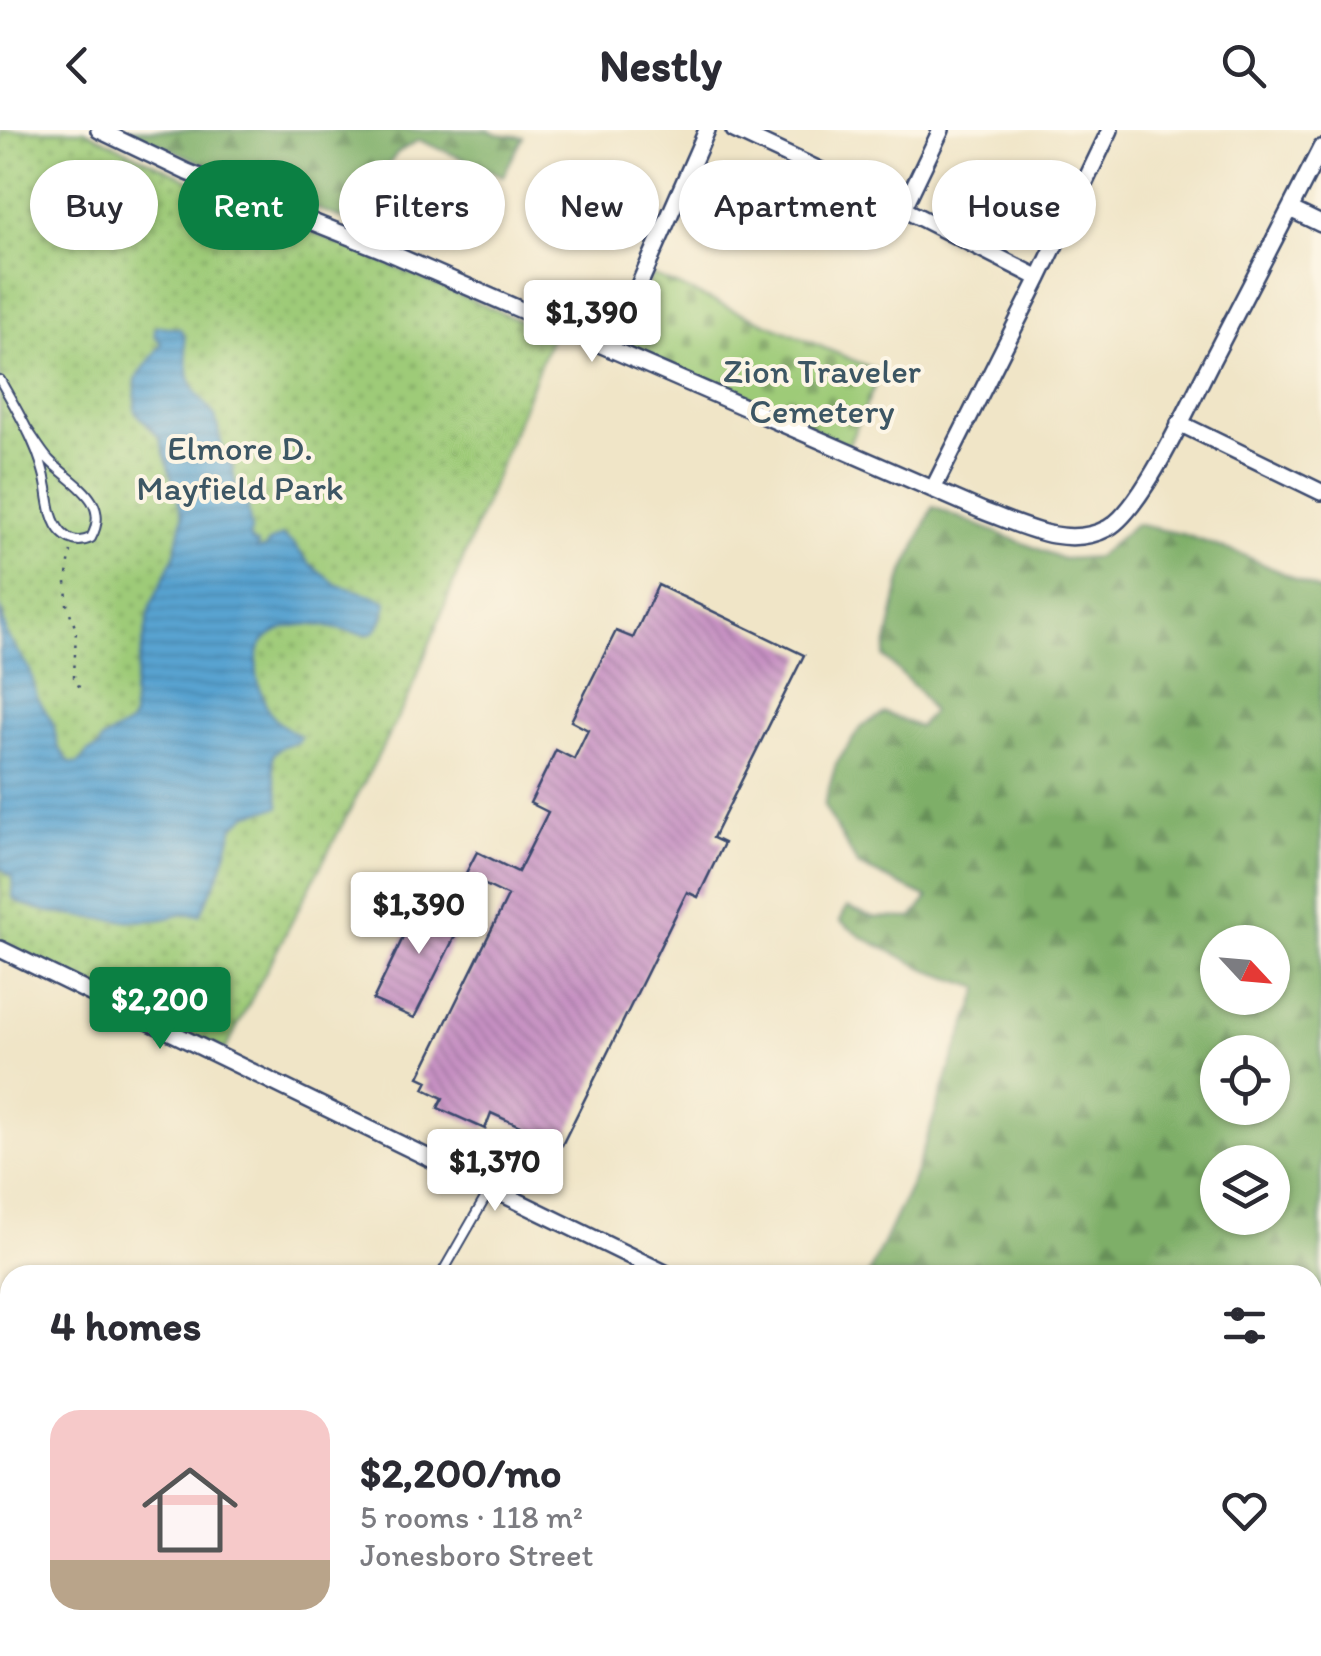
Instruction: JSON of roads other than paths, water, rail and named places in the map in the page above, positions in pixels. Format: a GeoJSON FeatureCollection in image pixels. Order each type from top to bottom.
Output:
{"type":"FeatureCollection","features":[{"type":"Feature","properties":{"kind":"street"},"geometry":{"type":"LineString","coordinates":[[99,130],[186,172],[388,252],[983,511],[1066,537],[1108,528],[1138,498],[1321,148]]}},
{"type":"Feature","properties":{"kind":"street"},"geometry":{"type":"LineString","coordinates":[[610,349],[707,130]]}},
{"type":"Feature","properties":{"kind":"street"},"geometry":{"type":"LineString","coordinates":[[734,130],[798,160]]}},
{"type":"Feature","properties":{"kind":"street"},"geometry":{"type":"LineString","coordinates":[[912,190],[941,130]]}},
{"type":"Feature","properties":{"kind":"street"},"geometry":{"type":"LineString","coordinates":[[933,489],[1110,130]]}},
{"type":"Feature","properties":{"kind":"street"},"geometry":{"type":"LineString","coordinates":[[1290,209],[1321,224]]}},
{"type":"Feature","properties":{"kind":"street"},"geometry":{"type":"LineString","coordinates":[[912,214],[1039,278]]}},
{"type":"Feature","properties":{"kind":"street"},"geometry":{"type":"LineString","coordinates":[[1179,423],[1321,492]]}},
{"type":"Feature","properties":{"kind":"street"},"geometry":{"type":"LineString","coordinates":[[0,949],[647,1265]]}},
{"type":"Feature","properties":{"kind":"lane"},"geometry":{"type":"LineString","coordinates":[[0,380],[40,460],[56,526],[72,540],[91,538],[96,511],[86,493],[46,456],[25,426]]}},
{"type":"Feature","properties":{"kind":"lane"},"geometry":{"type":"LineString","coordinates":[[447,1265],[492,1188]]}},
{"type":"Feature","properties":{"kind":"water"},"geometry":{"type":"Polygon","coordinates":[[[159,326],[180,329],[184,334],[189,378],[215,416],[224,456],[232,466],[235,483],[246,494],[249,537],[258,544],[257,549],[264,549],[282,536],[337,585],[387,602],[380,625],[370,634],[300,625],[275,632],[261,646],[257,656],[258,679],[267,708],[280,724],[301,737],[273,754],[279,807],[248,814],[234,826],[221,870],[200,915],[102,919],[24,904],[13,898],[13,878],[0,867],[0,606],[7,635],[30,670],[37,697],[53,723],[58,747],[70,763],[78,764],[102,740],[133,718],[133,692],[151,605],[174,557],[183,517],[160,438],[135,411],[136,379],[162,343],[155,336],[159,326]]]}},
{"type":"Feature","properties":{"kind":"park label","name":"Zion Traveler Cemetery"},"geometry":{"type":"Point","coordinates":[822,391]}},
{"type":"Feature","properties":{"kind":"park label","name":"Elmore D. Mayfield Park"},"geometry":{"type":"Point","coordinates":[240,468]}}]}
